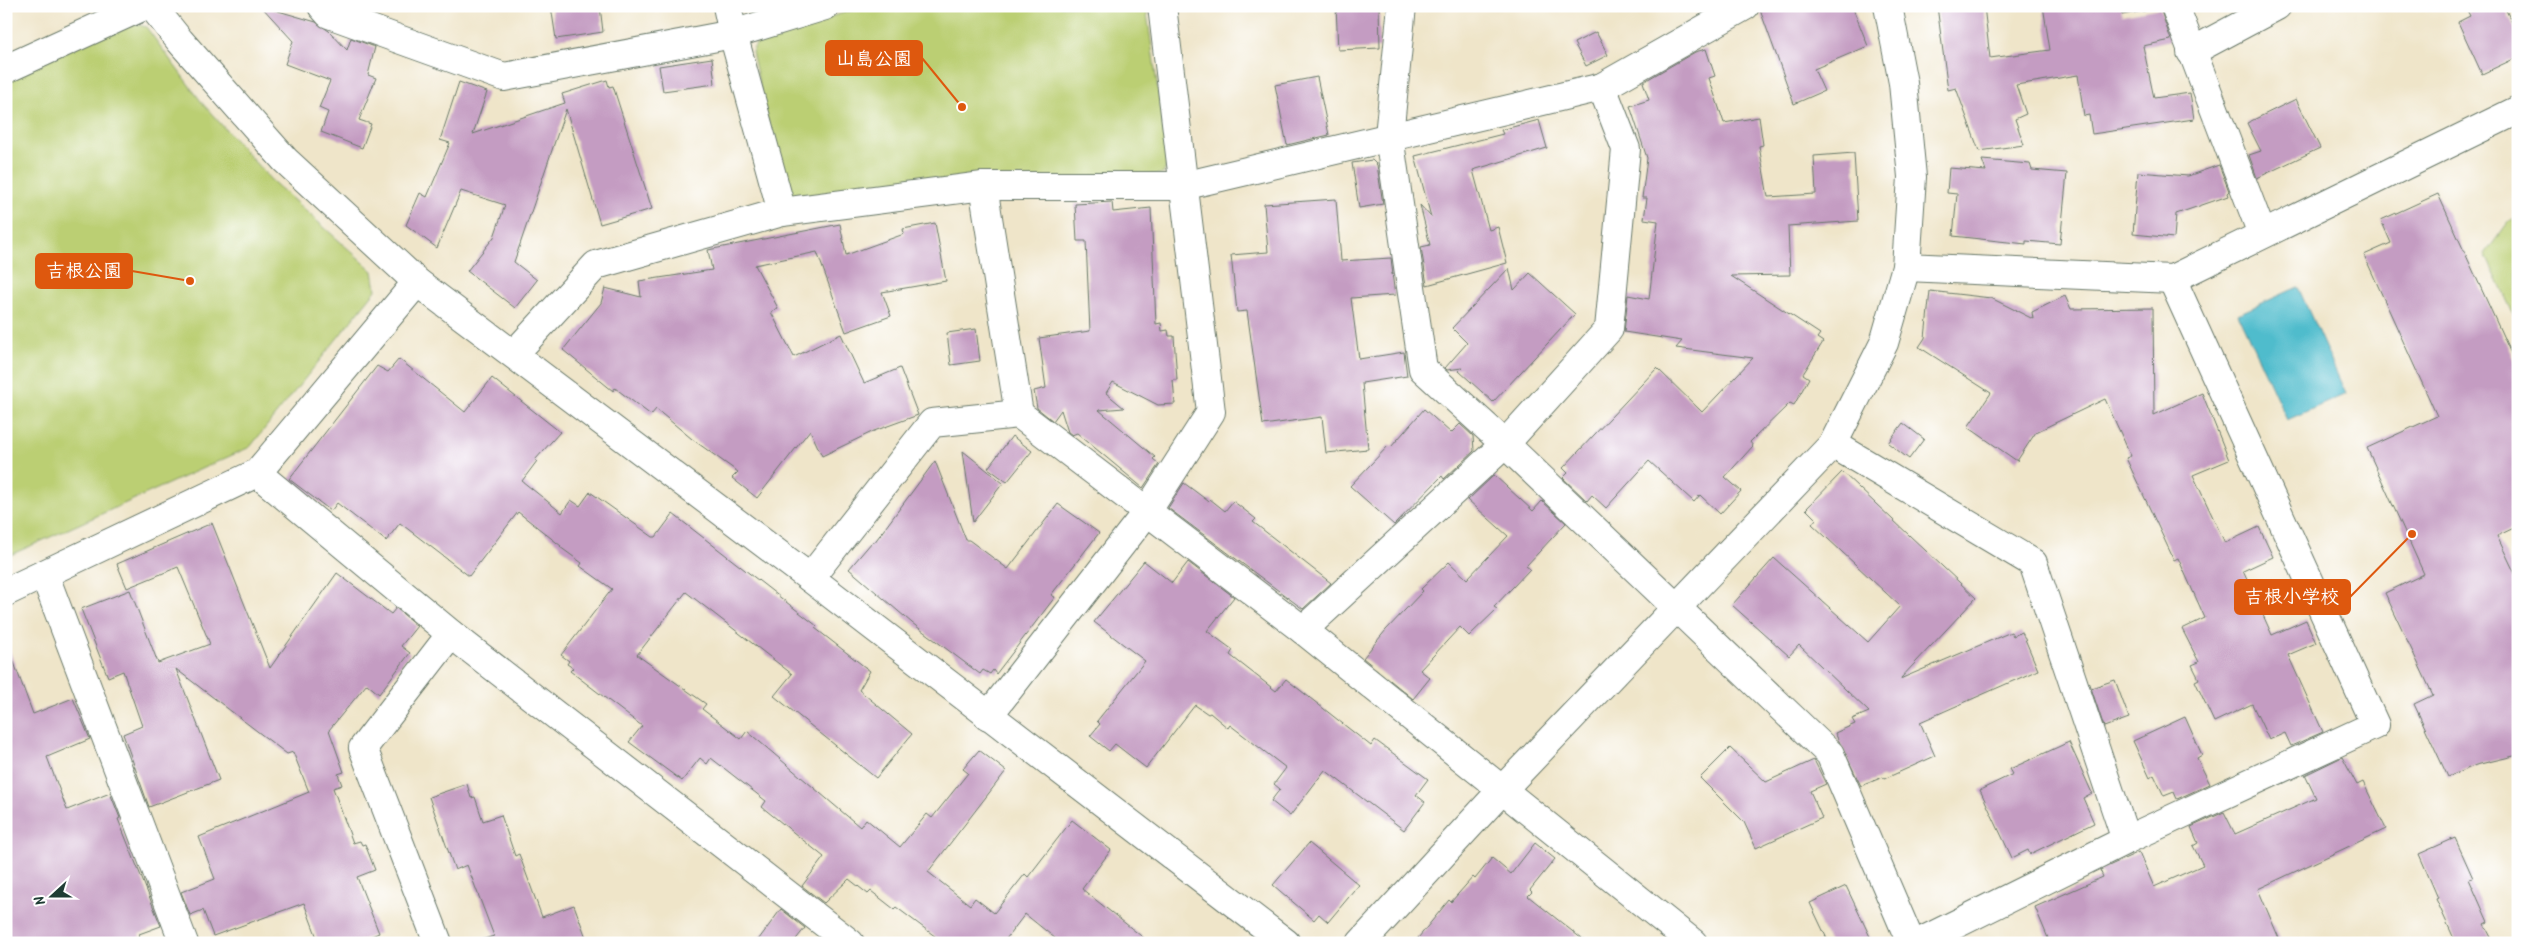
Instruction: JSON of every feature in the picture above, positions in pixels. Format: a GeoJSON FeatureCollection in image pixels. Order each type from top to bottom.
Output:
{"type":"FeatureCollection","features":[{"type":"Feature","properties":{"kind":"street"},"geometry":{"type":"LineString","coordinates":[[7,67],[144,6]]}},
{"type":"Feature","properties":{"kind":"street"},"geometry":{"type":"LineString","coordinates":[[152,6],[180,41],[284,160],[417,282],[810,578],[1286,943]]}},
{"type":"Feature","properties":{"kind":"street"},"geometry":{"type":"LineString","coordinates":[[322,6],[329,14],[504,77],[733,34],[825,6]]}},
{"type":"Feature","properties":{"kind":"street"},"geometry":{"type":"LineString","coordinates":[[727,6],[782,212]]}},
{"type":"Feature","properties":{"kind":"street"},"geometry":{"type":"LineString","coordinates":[[988,716],[1146,513],[1211,412],[1162,6]]}},
{"type":"Feature","properties":{"kind":"street"},"geometry":{"type":"LineString","coordinates":[[1402,6],[1389,136],[1424,369],[1830,754],[1911,943]]}},
{"type":"Feature","properties":{"kind":"street"},"geometry":{"type":"LineString","coordinates":[[514,354],[596,265],[782,212],[983,186],[1183,186],[1602,87],[1745,6]]}},
{"type":"Feature","properties":{"kind":"street"},"geometry":{"type":"LineString","coordinates":[[1361,943],[1502,790],[1833,444],[1884,343],[1906,267],[1912,177],[1902,83],[1888,6]]}},
{"type":"Feature","properties":{"kind":"street"},"geometry":{"type":"LineString","coordinates":[[2175,6],[2262,234]]}},
{"type":"Feature","properties":{"kind":"street"},"geometry":{"type":"LineString","coordinates":[[2191,52],[2277,6]]}},
{"type":"Feature","properties":{"kind":"street"},"geometry":{"type":"LineString","coordinates":[[1303,630],[1505,444],[1609,329],[1626,149],[1602,87]]}},
{"type":"Feature","properties":{"kind":"street"},"geometry":{"type":"LineString","coordinates":[[1906,267],[2172,279],[2518,110]]}},
{"type":"Feature","properties":{"kind":"street"},"geometry":{"type":"LineString","coordinates":[[983,186],[1019,414],[1146,513],[1303,630],[1693,943]]}},
{"type":"Feature","properties":{"kind":"street"},"geometry":{"type":"LineString","coordinates":[[1918,943],[2126,840],[2375,725],[2172,279]]}},
{"type":"Feature","properties":{"kind":"street"},"geometry":{"type":"LineString","coordinates":[[6,592],[45,576],[257,473],[417,282]]}},
{"type":"Feature","properties":{"kind":"street"},"geometry":{"type":"LineString","coordinates":[[810,578],[932,423],[1019,414]]}},
{"type":"Feature","properties":{"kind":"street"},"geometry":{"type":"LineString","coordinates":[[1833,444],[2033,563],[2126,840]]}},
{"type":"Feature","properties":{"kind":"street"},"geometry":{"type":"LineString","coordinates":[[257,473],[451,634],[845,941]]}},
{"type":"Feature","properties":{"kind":"street"},"geometry":{"type":"LineString","coordinates":[[45,576],[184,943]]}},
{"type":"Feature","properties":{"kind":"street"},"geometry":{"type":"LineString","coordinates":[[438,943],[363,748],[451,634]]}},
{"type":"Feature","properties":{"kind":"green space"},"geometry":{"type":"Polygon","coordinates":[[[867,6],[1146,6],[1168,162],[1163,174],[798,204],[784,193],[752,52],[759,38],[867,6]]]}},
{"type":"Feature","properties":{"kind":"green space"},"geometry":{"type":"Polygon","coordinates":[[[130,22],[146,27],[203,104],[270,179],[373,271],[376,290],[250,447],[6,557],[6,76],[130,22]]]}},
{"type":"Feature","properties":{"kind":"green space"},"geometry":{"type":"Polygon","coordinates":[[[2518,217],[2518,324],[2485,254],[2509,221],[2518,217]]]}},
{"type":"Feature","properties":{"kind":"water"},"geometry":{"type":"Polygon","coordinates":[[[2298,287],[2346,394],[2287,420],[2238,314],[2298,287]]]}},
{"type":"Feature","properties":{"kind":"building"},"geometry":{"type":"Polygon","coordinates":[[[261,6],[316,22],[329,31],[347,50],[351,38],[375,47],[368,75],[376,78],[359,120],[371,124],[362,148],[321,132],[328,112],[319,108],[330,81],[285,64],[293,41],[261,6]]]}},
{"type":"Feature","properties":{"kind":"building"},"geometry":{"type":"Polygon","coordinates":[[[551,6],[600,6],[603,32],[556,39],[551,6]]]}},
{"type":"Feature","properties":{"kind":"building"},"geometry":{"type":"Polygon","coordinates":[[[1336,6],[1379,6],[1380,48],[1338,50],[1336,6]]]}},
{"type":"Feature","properties":{"kind":"building"},"geometry":{"type":"Polygon","coordinates":[[[1761,6],[1852,6],[1868,46],[1814,69],[1824,91],[1794,104],[1760,10],[1761,6]]]}},
{"type":"Feature","properties":{"kind":"building"},"geometry":{"type":"Polygon","coordinates":[[[1937,6],[1984,6],[1990,58],[2050,50],[2043,6],[2121,6],[2122,15],[2160,8],[2171,40],[2143,46],[2154,98],[2190,93],[2194,119],[2092,134],[2089,115],[2084,116],[2078,75],[2016,85],[2026,114],[2015,119],[2024,145],[1979,151],[1956,88],[1948,90],[1937,6]]]}},
{"type":"Feature","properties":{"kind":"building"},"geometry":{"type":"Polygon","coordinates":[[[2465,6],[2504,6],[2518,35],[2518,57],[2482,74],[2458,22],[2470,16],[2465,6]]]}},
{"type":"Feature","properties":{"kind":"building"},"geometry":{"type":"Polygon","coordinates":[[[1596,32],[1608,55],[1586,66],[1574,43],[1596,32]]]}},
{"type":"Feature","properties":{"kind":"building"},"geometry":{"type":"Polygon","coordinates":[[[1706,49],[1715,76],[1709,78],[1724,123],[1759,117],[1763,145],[1759,146],[1768,197],[1816,194],[1814,156],[1854,153],[1858,221],[1788,226],[1790,275],[1731,276],[1820,334],[1817,338],[1823,342],[1803,374],[1809,378],[1794,405],[1790,403],[1750,442],[1753,446],[1725,477],[1741,491],[1720,514],[1700,495],[1694,502],[1649,461],[1606,508],[1592,495],[1587,501],[1563,478],[1568,473],[1563,468],[1657,368],[1702,412],[1753,358],[1676,348],[1682,341],[1624,332],[1628,295],[1649,299],[1658,221],[1644,219],[1647,198],[1642,198],[1647,158],[1630,106],[1649,100],[1643,82],[1695,52],[1706,49]]]}},
{"type":"Feature","properties":{"kind":"building"},"geometry":{"type":"Polygon","coordinates":[[[712,58],[715,84],[663,91],[659,66],[712,58]]]}},
{"type":"Feature","properties":{"kind":"building"},"geometry":{"type":"Polygon","coordinates":[[[1317,77],[1329,135],[1287,145],[1275,85],[1317,77]]]}},
{"type":"Feature","properties":{"kind":"building"},"geometry":{"type":"Polygon","coordinates":[[[607,80],[609,87],[613,86],[652,209],[600,224],[566,109],[514,262],[537,280],[515,308],[467,271],[494,237],[505,205],[461,191],[437,248],[406,225],[420,193],[427,197],[450,143],[440,140],[459,82],[487,92],[473,134],[565,103],[562,94],[607,80]]]}},
{"type":"Feature","properties":{"kind":"building"},"geometry":{"type":"Polygon","coordinates":[[[2296,99],[2320,148],[2257,178],[2249,155],[2261,151],[2247,123],[2296,99]]]}},
{"type":"Feature","properties":{"kind":"building"},"geometry":{"type":"Polygon","coordinates":[[[1539,120],[1547,148],[1473,170],[1489,230],[1498,227],[1507,263],[1427,285],[1421,247],[1430,245],[1420,205],[1431,217],[1415,156],[1503,134],[1501,130],[1539,120]]]}},
{"type":"Feature","properties":{"kind":"building"},"geometry":{"type":"Polygon","coordinates":[[[1372,160],[1377,165],[1383,204],[1359,208],[1352,163],[1372,160]]]}},
{"type":"Feature","properties":{"kind":"building"},"geometry":{"type":"Polygon","coordinates":[[[1982,160],[2030,164],[2032,170],[2067,173],[2060,244],[2026,241],[2026,244],[1953,236],[1957,194],[1947,193],[1949,168],[1986,171],[1982,160]]]}},
{"type":"Feature","properties":{"kind":"building"},"geometry":{"type":"Polygon","coordinates":[[[2219,165],[2229,191],[2227,193],[2228,196],[2176,214],[2174,238],[2133,234],[2138,172],[2188,176],[2219,165]]]}},
{"type":"Feature","properties":{"kind":"building"},"geometry":{"type":"Polygon","coordinates":[[[2438,194],[2518,369],[2518,526],[2497,536],[2518,580],[2518,755],[2476,765],[2448,777],[2414,704],[2433,695],[2385,593],[2424,574],[2367,448],[2437,416],[2364,255],[2391,243],[2381,220],[2438,194]]]}},
{"type":"Feature","properties":{"kind":"building"},"geometry":{"type":"Polygon","coordinates":[[[1336,199],[1341,261],[1391,258],[1395,295],[1351,298],[1359,359],[1404,352],[1407,376],[1362,383],[1368,449],[1326,453],[1322,417],[1263,425],[1247,311],[1237,312],[1231,255],[1268,252],[1264,204],[1336,199]]]}},
{"type":"Feature","properties":{"kind":"building"},"geometry":{"type":"Polygon","coordinates":[[[1112,202],[1113,212],[1151,208],[1156,324],[1161,323],[1162,331],[1168,330],[1169,336],[1174,336],[1177,380],[1173,380],[1175,404],[1158,405],[1113,382],[1106,393],[1124,408],[1099,410],[1155,457],[1153,459],[1159,464],[1143,488],[1077,433],[1072,435],[1068,432],[1061,410],[1053,421],[1037,408],[1034,391],[1046,388],[1039,338],[1090,331],[1086,241],[1077,241],[1075,204],[1112,202]]]}},
{"type":"Feature","properties":{"kind":"building"},"geometry":{"type":"Polygon","coordinates":[[[935,223],[946,281],[882,292],[891,316],[846,332],[817,252],[755,265],[778,308],[771,312],[794,357],[841,334],[864,383],[900,368],[918,415],[874,431],[822,456],[810,430],[757,498],[732,478],[738,472],[692,439],[656,409],[651,415],[615,388],[613,391],[563,350],[601,303],[605,288],[641,297],[639,281],[712,270],[708,250],[840,224],[846,255],[904,234],[903,229],[935,223]]]}},
{"type":"Feature","properties":{"kind":"building"},"geometry":{"type":"Polygon","coordinates":[[[1509,268],[1514,290],[1530,273],[1575,314],[1493,402],[1459,371],[1462,368],[1447,370],[1445,368],[1467,343],[1452,328],[1509,268]]]}},
{"type":"Feature","properties":{"kind":"building"},"geometry":{"type":"Polygon","coordinates":[[[1930,291],[1991,298],[2033,319],[2032,312],[2065,296],[2071,309],[2153,308],[2154,415],[2202,393],[2229,460],[2193,475],[2225,543],[2259,527],[2273,557],[2243,571],[2272,635],[2306,620],[2316,643],[2288,655],[2323,732],[2291,746],[2285,733],[2269,740],[2252,704],[2214,722],[2195,681],[2199,679],[2192,665],[2199,662],[2182,629],[2205,618],[2178,558],[2174,560],[2126,458],[2131,456],[2105,399],[2036,432],[2017,461],[1968,427],[1991,393],[1919,347],[1925,338],[1930,291]]]}},
{"type":"Feature","properties":{"kind":"building"},"geometry":{"type":"Polygon","coordinates":[[[976,329],[980,361],[951,365],[947,333],[976,329]]]}},
{"type":"Feature","properties":{"kind":"building"},"geometry":{"type":"Polygon","coordinates":[[[399,359],[465,412],[492,378],[560,432],[535,460],[537,461],[522,481],[562,513],[571,500],[580,506],[590,492],[653,537],[656,537],[673,514],[817,626],[815,628],[870,671],[859,690],[912,734],[876,778],[774,696],[792,674],[686,592],[637,655],[706,704],[702,709],[741,739],[747,731],[860,827],[866,819],[900,847],[927,814],[932,818],[968,773],[963,769],[979,750],[1006,771],[928,872],[970,905],[975,898],[994,913],[1025,874],[1028,877],[1072,820],[1111,850],[1082,889],[1150,943],[1061,943],[1025,914],[1003,943],[944,943],[896,907],[894,909],[871,891],[868,894],[849,879],[824,903],[802,886],[824,857],[762,807],[766,801],[711,758],[707,764],[700,758],[682,781],[629,742],[642,726],[570,671],[573,668],[567,664],[569,661],[561,655],[612,589],[580,566],[582,563],[561,546],[518,512],[469,576],[400,523],[386,541],[337,503],[331,511],[289,479],[377,366],[388,372],[399,359]]]}},
{"type":"Feature","properties":{"kind":"building"},"geometry":{"type":"Polygon","coordinates":[[[1424,409],[1451,433],[1460,424],[1473,436],[1474,451],[1444,479],[1442,476],[1394,525],[1350,486],[1389,445],[1391,447],[1424,409]]]}},
{"type":"Feature","properties":{"kind":"building"},"geometry":{"type":"Polygon","coordinates":[[[1903,423],[1924,439],[1909,459],[1888,443],[1903,423]]]}},
{"type":"Feature","properties":{"kind":"building"},"geometry":{"type":"Polygon","coordinates":[[[1012,436],[1032,451],[1007,482],[988,468],[1012,436]]]}},
{"type":"Feature","properties":{"kind":"building"},"geometry":{"type":"Polygon","coordinates":[[[963,451],[1003,483],[973,522],[963,451]]]}},
{"type":"Feature","properties":{"kind":"building"},"geometry":{"type":"Polygon","coordinates":[[[935,461],[966,540],[969,540],[1008,569],[1058,504],[1099,533],[1051,595],[1055,597],[996,674],[993,670],[990,674],[983,670],[980,674],[912,623],[849,569],[872,542],[874,543],[935,461]]]}},
{"type":"Feature","properties":{"kind":"building"},"geometry":{"type":"Polygon","coordinates":[[[1842,472],[1976,598],[1900,679],[2011,632],[2013,636],[2022,632],[2038,670],[1920,722],[1935,756],[1884,779],[1883,777],[1861,786],[1835,733],[1855,724],[1852,719],[1869,712],[1799,645],[1789,656],[1732,605],[1774,558],[1868,642],[1900,606],[1812,524],[1816,519],[1806,509],[1842,472]]]}},
{"type":"Feature","properties":{"kind":"building"},"geometry":{"type":"Polygon","coordinates":[[[1494,475],[1533,511],[1542,501],[1566,523],[1526,566],[1530,569],[1494,607],[1497,609],[1469,636],[1460,627],[1420,670],[1430,678],[1413,699],[1363,658],[1386,630],[1423,591],[1421,589],[1449,562],[1467,579],[1508,536],[1468,500],[1494,475]]]}},
{"type":"Feature","properties":{"kind":"building"},"geometry":{"type":"Polygon","coordinates":[[[1184,483],[1225,511],[1233,501],[1256,519],[1253,522],[1331,583],[1303,609],[1168,508],[1184,483]]]}},
{"type":"Feature","properties":{"kind":"building"},"geometry":{"type":"Polygon","coordinates":[[[212,523],[270,668],[337,573],[391,614],[396,608],[417,626],[401,646],[410,653],[379,694],[367,684],[329,730],[344,772],[338,774],[342,785],[333,788],[353,843],[360,841],[362,845],[365,844],[375,870],[357,877],[379,933],[355,943],[319,943],[304,903],[213,936],[203,910],[190,915],[181,892],[215,879],[199,837],[309,792],[293,752],[287,754],[176,669],[219,780],[149,807],[123,734],[142,726],[123,671],[108,677],[81,609],[130,590],[158,663],[210,644],[178,567],[127,588],[117,564],[212,523]]]}},
{"type":"Feature","properties":{"kind":"building"},"geometry":{"type":"Polygon","coordinates":[[[1144,561],[1172,583],[1188,562],[1234,597],[1207,631],[1233,650],[1230,655],[1276,691],[1286,679],[1371,746],[1375,740],[1428,779],[1416,795],[1425,802],[1404,830],[1325,770],[1290,816],[1271,801],[1280,789],[1274,784],[1286,768],[1230,725],[1228,728],[1210,713],[1208,714],[1195,705],[1146,768],[1115,744],[1109,751],[1090,736],[1100,724],[1097,721],[1145,661],[1094,622],[1144,561]]]}},
{"type":"Feature","properties":{"kind":"building"},"geometry":{"type":"Polygon","coordinates":[[[9,649],[33,714],[73,698],[90,739],[47,757],[67,810],[110,793],[120,818],[118,819],[161,926],[139,934],[140,937],[126,943],[6,943],[6,650],[9,649]]]}},
{"type":"Feature","properties":{"kind":"building"},"geometry":{"type":"Polygon","coordinates":[[[2115,680],[2129,718],[2104,727],[2091,688],[2115,680]]]}},
{"type":"Feature","properties":{"kind":"building"},"geometry":{"type":"Polygon","coordinates":[[[2185,717],[2202,755],[2197,758],[2210,784],[2177,799],[2174,792],[2164,796],[2154,775],[2150,778],[2133,741],[2185,717]]]}},
{"type":"Feature","properties":{"kind":"building"},"geometry":{"type":"Polygon","coordinates":[[[2069,742],[2092,793],[2083,798],[2094,823],[2030,854],[2028,850],[2012,858],[1980,790],[2013,774],[2010,769],[2069,742]]]}},
{"type":"Feature","properties":{"kind":"building"},"geometry":{"type":"Polygon","coordinates":[[[1730,748],[1766,782],[1814,760],[1826,784],[1810,791],[1822,818],[1756,848],[1744,822],[1700,778],[1730,748]]]}},
{"type":"Feature","properties":{"kind":"building"},"geometry":{"type":"Polygon","coordinates":[[[2342,757],[2357,785],[2363,782],[2386,829],[2258,889],[2281,943],[2050,943],[2035,907],[2103,877],[2100,870],[2139,852],[2154,887],[2203,865],[2193,846],[2198,843],[2191,827],[2224,812],[2235,834],[2316,798],[2305,775],[2342,757]]]}},
{"type":"Feature","properties":{"kind":"building"},"geometry":{"type":"Polygon","coordinates":[[[467,784],[471,798],[475,797],[483,821],[501,815],[515,856],[519,854],[542,917],[574,905],[588,943],[482,943],[481,940],[494,936],[467,865],[455,870],[429,797],[467,784]]]}},
{"type":"Feature","properties":{"kind":"building"},"geometry":{"type":"Polygon","coordinates":[[[2455,838],[2473,878],[2469,879],[2488,922],[2484,924],[2494,943],[2456,943],[2436,899],[2438,898],[2419,854],[2455,838]]]}},
{"type":"Feature","properties":{"kind":"building"},"geometry":{"type":"Polygon","coordinates":[[[1309,843],[1359,885],[1328,922],[1319,914],[1314,920],[1273,885],[1309,843]]]}},
{"type":"Feature","properties":{"kind":"building"},"geometry":{"type":"Polygon","coordinates":[[[1535,843],[1555,859],[1530,890],[1532,892],[1528,896],[1587,943],[1414,943],[1449,900],[1451,902],[1473,877],[1475,879],[1492,858],[1511,874],[1535,843]]]}},
{"type":"Feature","properties":{"kind":"building"},"geometry":{"type":"Polygon","coordinates":[[[1846,886],[1873,943],[1829,943],[1810,903],[1846,886]]]}},
{"type":"Feature","properties":{"kind":"building"},"geometry":{"type":"Polygon","coordinates":[[[781,909],[805,928],[793,943],[756,943],[781,909]]]}},
{"type":"Feature","properties":{"kind":"place","name":"山島公園"},"geometry":{"type":"Point","coordinates":[962,107]}},
{"type":"Feature","properties":{"kind":"place","name":"吉根公園"},"geometry":{"type":"Point","coordinates":[190,281]}},
{"type":"Feature","properties":{"kind":"place","name":"吉根小学校"},"geometry":{"type":"Point","coordinates":[2412,534]}}]}
